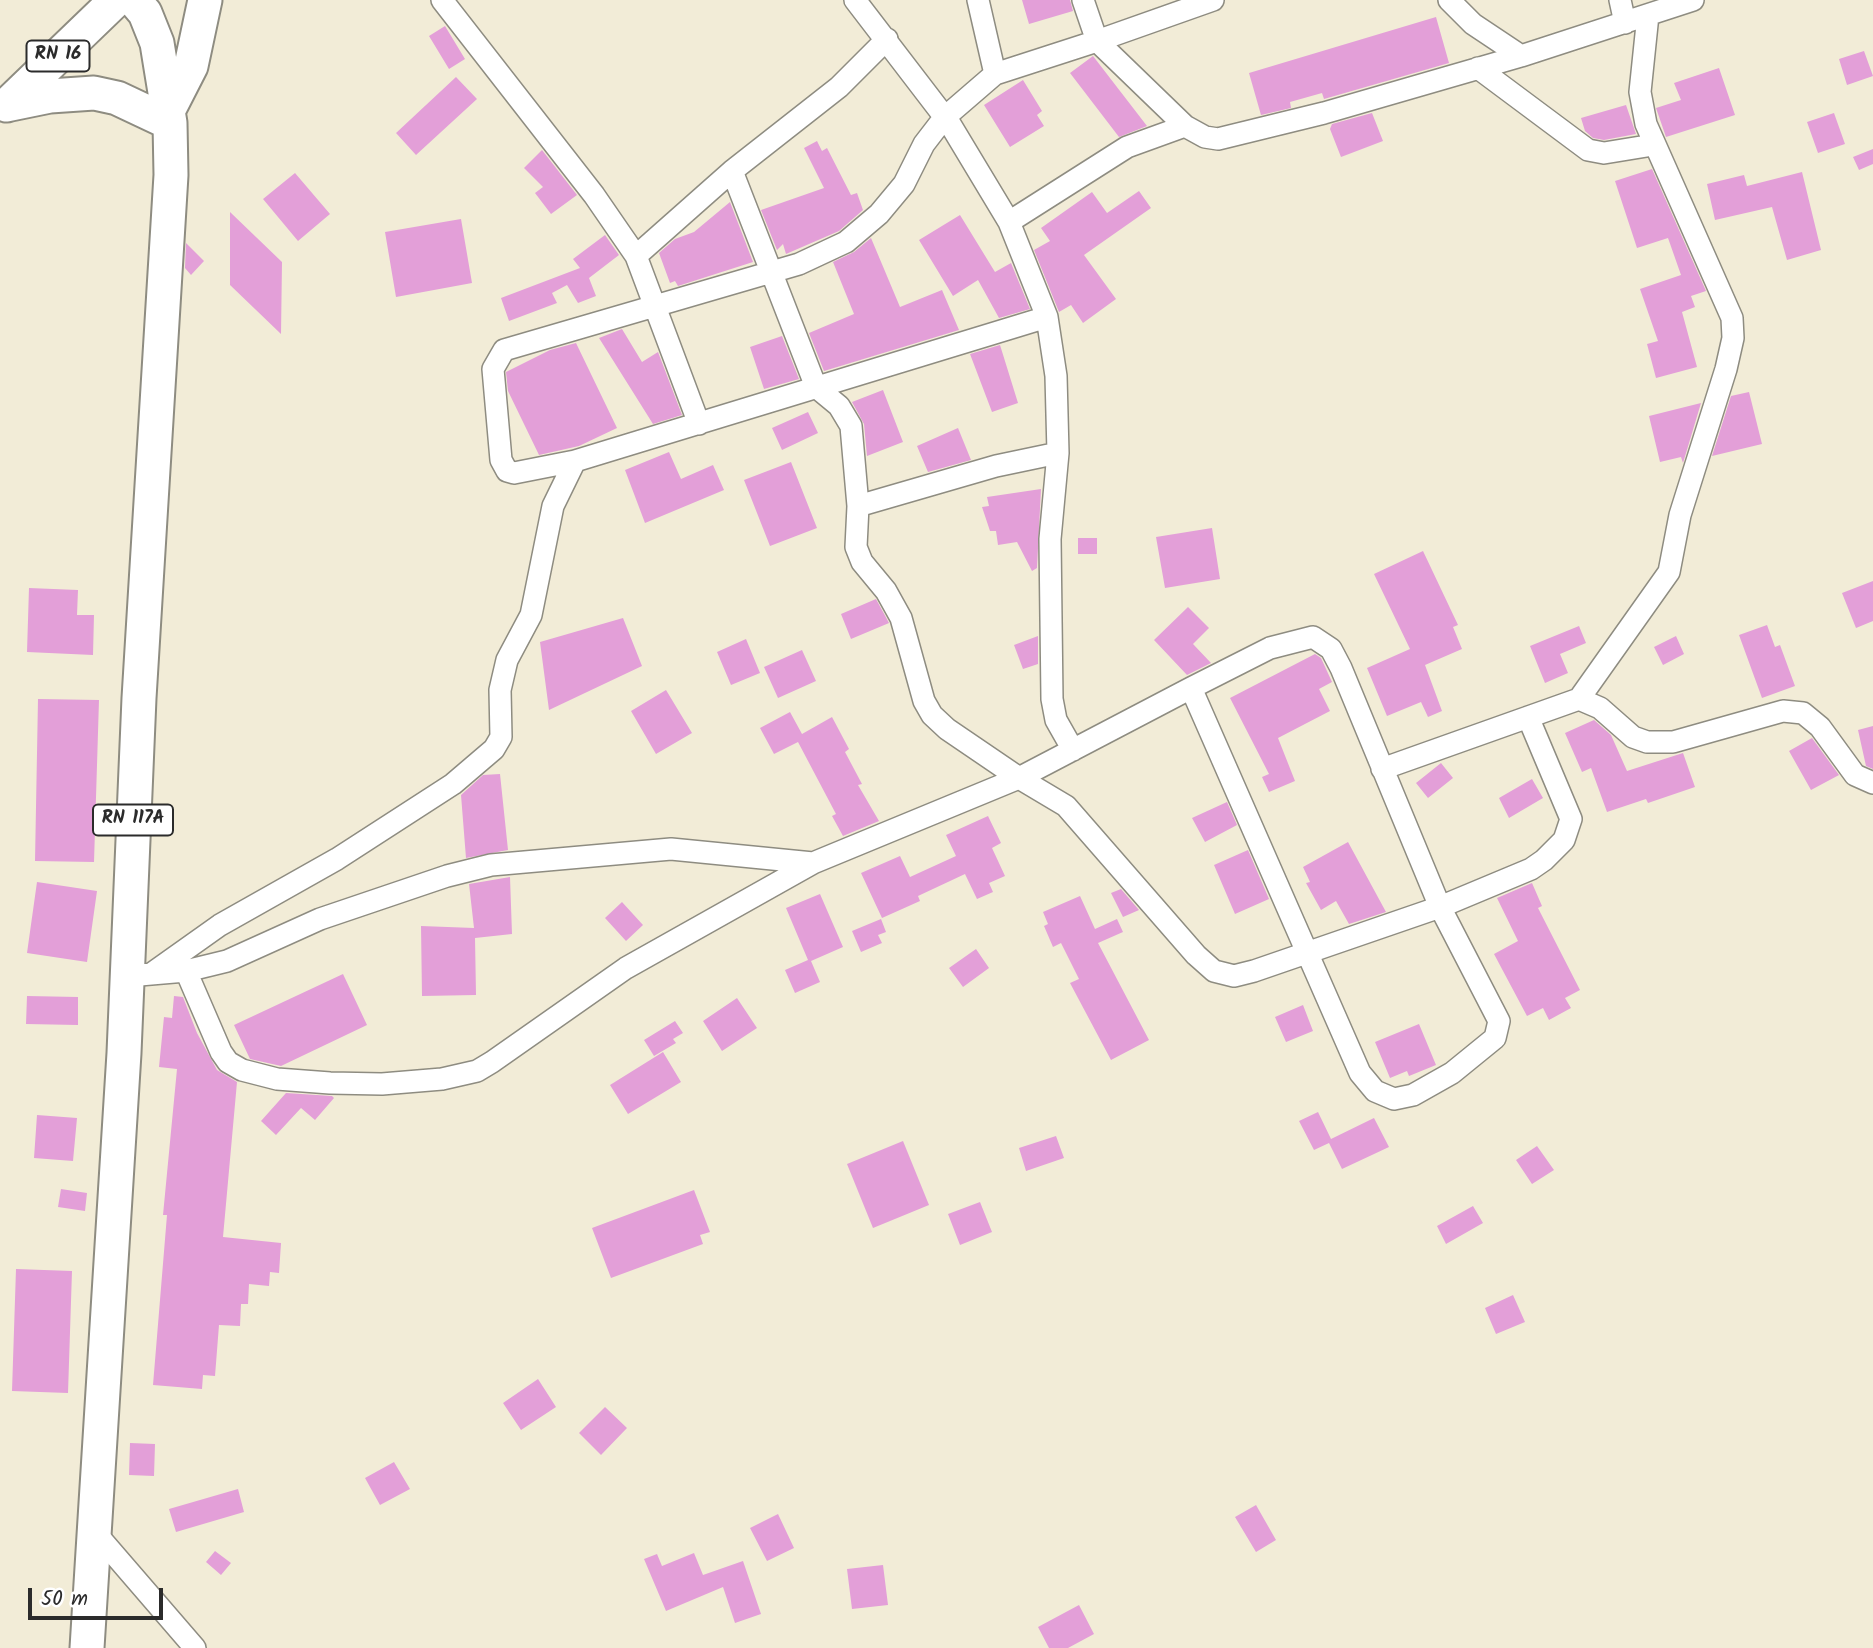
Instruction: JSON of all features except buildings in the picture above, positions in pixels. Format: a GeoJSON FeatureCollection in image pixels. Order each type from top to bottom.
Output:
{"type":"FeatureCollection","features":[{"type":"Feature","properties":{"kind":"main road","name":"RN 16"},"geometry":{"type":"LineString","coordinates":[[3,108],[116,0]]}},
{"type":"Feature","properties":{"kind":"main road","name":"RN 117A"},"geometry":{"type":"LineString","coordinates":[[87,1648],[94,1531],[140,975],[139,698],[167,273],[169,117],[157,43],[145,13],[134,0]]}},
{"type":"Feature","properties":{"kind":"main road"},"geometry":{"type":"LineString","coordinates":[[3,108],[50,96],[94,93],[117,98],[169,117],[191,66],[205,0]]}},
{"type":"Feature","properties":{"kind":"street"},"geometry":{"type":"LineString","coordinates":[[442,0],[594,195],[636,256],[699,424]]}},
{"type":"Feature","properties":{"kind":"street"},"geometry":{"type":"LineString","coordinates":[[855,0],[944,118],[1009,222],[1047,317],[1056,376],[1058,453],[1050,539],[1052,699],[1056,720],[1073,750]]}},
{"type":"Feature","properties":{"kind":"street"},"geometry":{"type":"LineString","coordinates":[[978,0],[995,74]]}},
{"type":"Feature","properties":{"kind":"street"},"geometry":{"type":"LineString","coordinates":[[1083,0],[1097,41],[1185,126],[1205,137],[1218,139],[1324,113],[1521,56],[1693,0]]}},
{"type":"Feature","properties":{"kind":"street"},"geometry":{"type":"LineString","coordinates":[[1047,317],[575,461],[523,472],[510,472],[504,468],[493,380],[495,363],[508,348],[656,309],[770,274],[825,253],[861,231],[893,200],[924,144],[944,118],[995,74],[1213,0]]}},
{"type":"Feature","properties":{"kind":"street"},"geometry":{"type":"LineString","coordinates":[[1449,0],[1474,24],[1521,56]]}},
{"type":"Feature","properties":{"kind":"street"},"geometry":{"type":"LineString","coordinates":[[1620,0],[1625,23]]}},
{"type":"Feature","properties":{"kind":"street"},"geometry":{"type":"LineString","coordinates":[[1382,769],[1579,699],[1669,572],[1680,515],[1726,369],[1733,338],[1732,318],[1653,145],[1640,92],[1647,16]]}},
{"type":"Feature","properties":{"kind":"street"},"geometry":{"type":"LineString","coordinates":[[636,256],[732,171],[839,87],[887,39]]}},
{"type":"Feature","properties":{"kind":"street"},"geometry":{"type":"LineString","coordinates":[[1478,68],[1588,150],[1604,153],[1653,145]]}},
{"type":"Feature","properties":{"kind":"street"},"geometry":{"type":"LineString","coordinates":[[1009,222],[1127,147],[1185,126]]}},
{"type":"Feature","properties":{"kind":"street"},"geometry":{"type":"LineString","coordinates":[[732,171],[816,387],[839,406],[850,426],[858,506],[856,538],[859,554],[868,571],[886,591],[901,618],[924,701],[932,715],[947,729],[1018,778],[1056,798],[1075,814],[1196,956],[1214,971],[1234,976],[1440,907],[1531,869],[1555,849],[1570,828],[1569,809],[1528,717]]}},
{"type":"Feature","properties":{"kind":"street"},"geometry":{"type":"LineString","coordinates":[[858,506],[996,466],[1058,453]]}},
{"type":"Feature","properties":{"kind":"street"},"geometry":{"type":"LineString","coordinates":[[140,975],[220,925],[337,859],[453,784],[494,749],[501,737],[500,690],[507,660],[533,609],[553,506],[575,461]]}},
{"type":"Feature","properties":{"kind":"street"},"geometry":{"type":"LineString","coordinates":[[186,971],[221,1052],[228,1062],[242,1070],[277,1079],[382,1084],[442,1079],[477,1071],[626,968],[813,863],[1018,778],[1191,688],[1270,648],[1302,638],[1319,639],[1331,649],[1341,668],[1440,907],[1500,1026],[1495,1038],[1476,1055],[1413,1095],[1394,1099],[1385,1097],[1368,1083],[1191,688]]}},
{"type":"Feature","properties":{"kind":"street"},"geometry":{"type":"LineString","coordinates":[[1579,699],[1600,708],[1633,737],[1647,742],[1673,742],[1783,711],[1802,713],[1820,727],[1855,775],[1873,783]]}},
{"type":"Feature","properties":{"kind":"street"},"geometry":{"type":"LineString","coordinates":[[140,975],[186,971],[227,961],[344,910],[447,876],[491,866],[671,849],[813,863]]}},
{"type":"Feature","properties":{"kind":"street"},"geometry":{"type":"LineString","coordinates":[[94,1531],[195,1648]]}}]}
